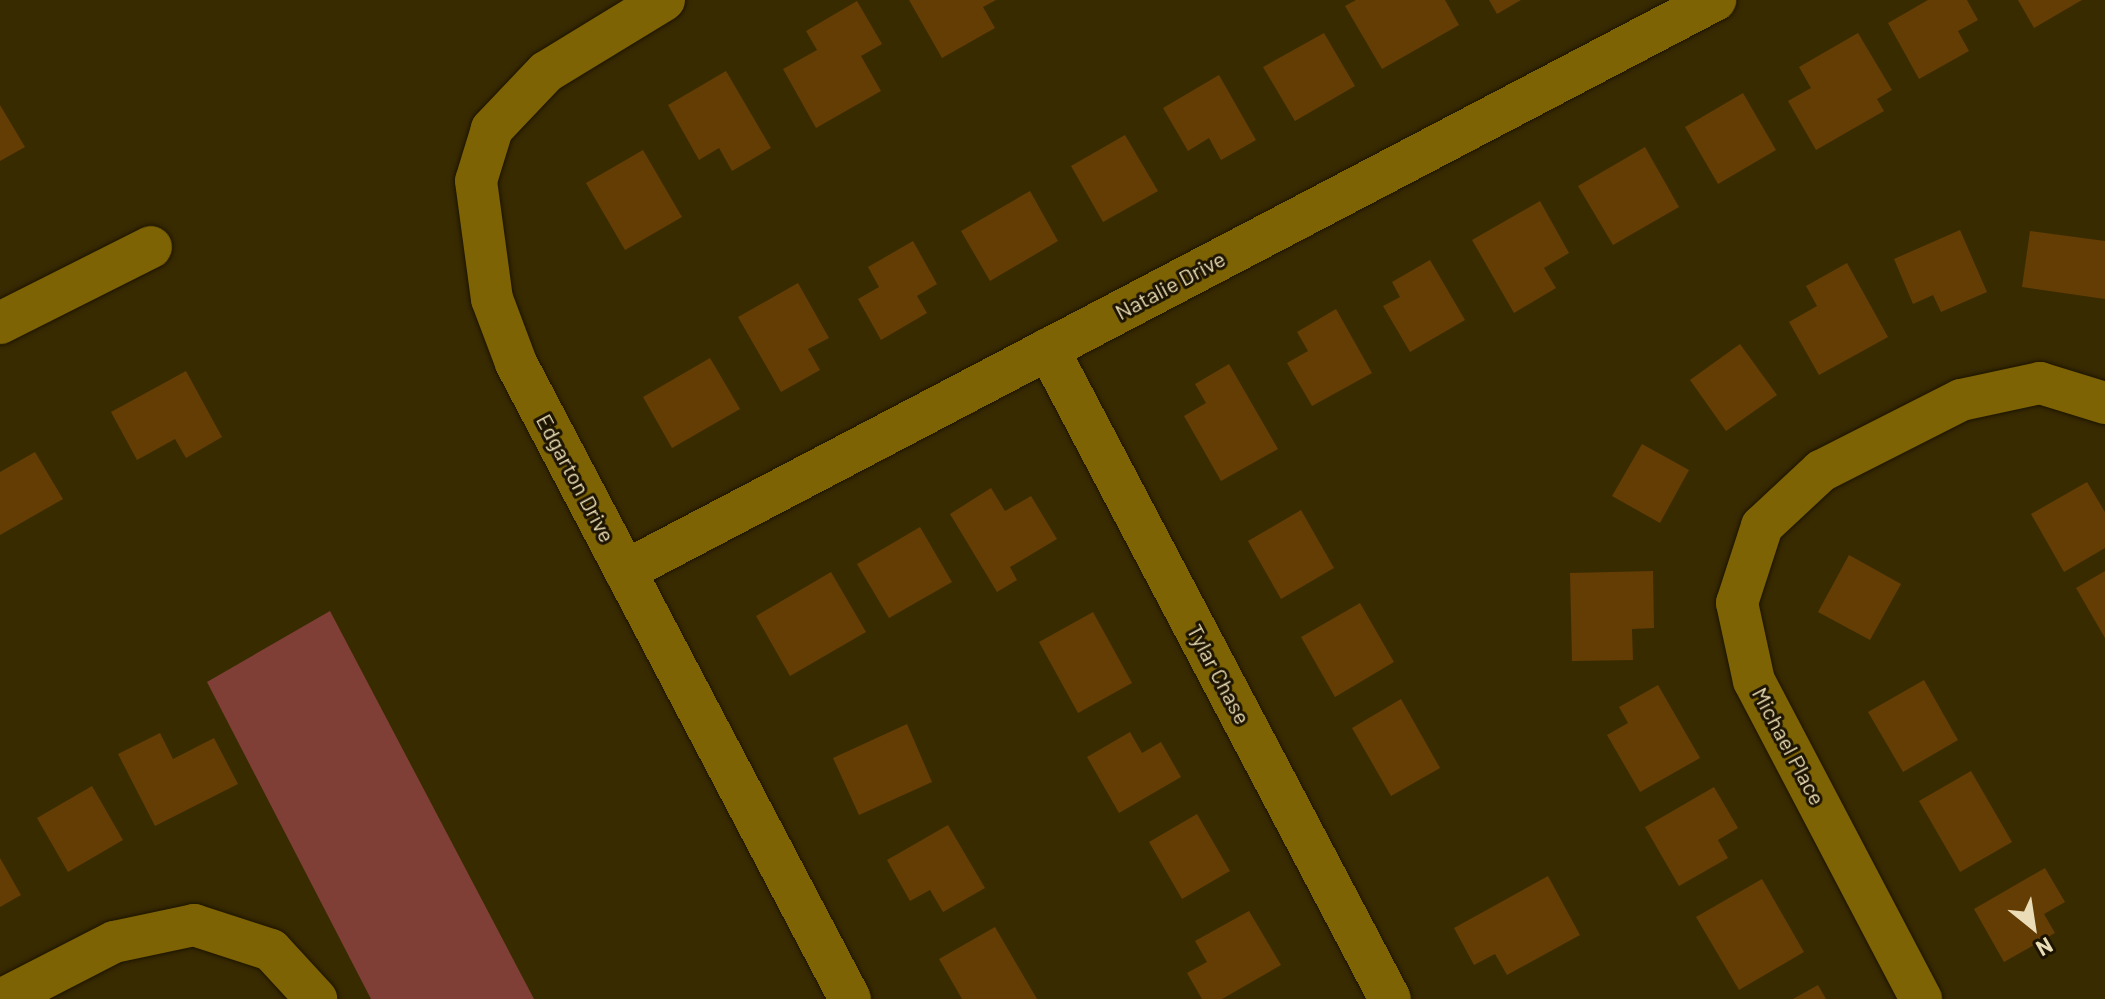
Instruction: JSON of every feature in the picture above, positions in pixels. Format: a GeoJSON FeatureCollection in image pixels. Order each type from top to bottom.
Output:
{"type":"FeatureCollection","features":[{"type":"Feature","properties":{"kind":"street","name":"Edgarton Drive"},"geometry":{"type":"LineString","coordinates":[[664,0],[546,72],[492,129],[476,181],[492,299],[506,338],[625,571],[850,999]]}},
{"type":"Feature","properties":{"kind":"street","name":"Natalie Drive"},"geometry":{"type":"LineString","coordinates":[[625,571],[1715,0]]}},
{"type":"Feature","properties":{"kind":"street"},"geometry":{"type":"LineString","coordinates":[[0,323],[151,247]]}},
{"type":"Feature","properties":{"kind":"street","name":"Tylar Chase"},"geometry":{"type":"LineString","coordinates":[[1048,349],[1390,999]]}},
{"type":"Feature","properties":{"kind":"street","name":"Michael Place"},"geometry":{"type":"LineString","coordinates":[[1921,999],[1754,681],[1737,603],[1762,526],[1821,471],[1961,400],[2040,383],[2105,403]]}},
{"type":"Feature","properties":{"kind":"street"},"geometry":{"type":"LineString","coordinates":[[3,999],[114,942],[194,925],[271,950],[316,999]]}},
{"type":"Feature","properties":{"kind":"shaded area"},"geometry":{"type":"Polygon","coordinates":[[[330,611],[534,999],[371,999],[207,682],[330,611]]]}},
{"type":"Feature","properties":{"kind":"building"},"geometry":{"type":"Polygon","coordinates":[[[909,0],[996,0],[983,7],[995,28],[942,58],[909,0]]]}},
{"type":"Feature","properties":{"kind":"building"},"geometry":{"type":"Polygon","coordinates":[[[1356,0],[1445,0],[1459,25],[1382,69],[1345,6],[1356,0]]]}},
{"type":"Feature","properties":{"kind":"building"},"geometry":{"type":"Polygon","coordinates":[[[1489,0],[1521,0],[1497,14],[1489,0]]]}},
{"type":"Feature","properties":{"kind":"building"},"geometry":{"type":"Polygon","coordinates":[[[1928,0],[1967,0],[1978,20],[1958,31],[1969,51],[1919,79],[1888,23],[1928,0]]]}},
{"type":"Feature","properties":{"kind":"building"},"geometry":{"type":"Polygon","coordinates":[[[2018,0],[2082,0],[2034,28],[2018,0]]]}},
{"type":"Feature","properties":{"kind":"building"},"geometry":{"type":"Polygon","coordinates":[[[857,1],[882,44],[861,56],[881,91],[816,128],[783,69],[817,50],[806,31],[857,1]]]}},
{"type":"Feature","properties":{"kind":"building"},"geometry":{"type":"Polygon","coordinates":[[[1324,33],[1355,86],[1295,121],[1263,67],[1324,33]]]}},
{"type":"Feature","properties":{"kind":"building"},"geometry":{"type":"Polygon","coordinates":[[[1858,33],[1892,90],[1877,99],[1884,111],[1816,150],[1788,101],[1811,88],[1799,67],[1858,33]]]}},
{"type":"Feature","properties":{"kind":"building"},"geometry":{"type":"Polygon","coordinates":[[[726,71],[771,148],[732,171],[719,148],[699,160],[668,105],[726,71]]]}},
{"type":"Feature","properties":{"kind":"building"},"geometry":{"type":"Polygon","coordinates":[[[1219,75],[1256,140],[1221,160],[1209,138],[1188,151],[1163,108],[1219,75]]]}},
{"type":"Feature","properties":{"kind":"building"},"geometry":{"type":"Polygon","coordinates":[[[1743,93],[1776,150],[1718,184],[1685,127],[1743,93]]]}},
{"type":"Feature","properties":{"kind":"building"},"geometry":{"type":"Polygon","coordinates":[[[0,105],[25,147],[0,161],[0,105]]]}},
{"type":"Feature","properties":{"kind":"building"},"geometry":{"type":"Polygon","coordinates":[[[1125,135],[1158,191],[1103,222],[1071,166],[1125,135]]]}},
{"type":"Feature","properties":{"kind":"building"},"geometry":{"type":"Polygon","coordinates":[[[1645,147],[1679,207],[1613,245],[1578,186],[1645,147]]]}},
{"type":"Feature","properties":{"kind":"building"},"geometry":{"type":"Polygon","coordinates":[[[643,150],[682,217],[625,250],[586,183],[643,150]]]}},
{"type":"Feature","properties":{"kind":"building"},"geometry":{"type":"Polygon","coordinates":[[[1030,191],[1058,241],[990,281],[961,231],[1030,191]]]}},
{"type":"Feature","properties":{"kind":"building"},"geometry":{"type":"Polygon","coordinates":[[[1540,201],[1569,253],[1544,268],[1556,288],[1514,313],[1472,240],[1540,201]]]}},
{"type":"Feature","properties":{"kind":"building"},"geometry":{"type":"Polygon","coordinates":[[[1960,230],[1987,292],[1941,312],[1933,295],[1913,304],[1894,259],[1960,230]]]}},
{"type":"Feature","properties":{"kind":"building"},"geometry":{"type":"Polygon","coordinates":[[[2030,231],[2105,241],[2105,299],[2022,287],[2030,231]]]}},
{"type":"Feature","properties":{"kind":"building"},"geometry":{"type":"Polygon","coordinates":[[[913,241],[937,284],[917,296],[927,313],[881,340],[858,299],[879,287],[868,267],[913,241]]]}},
{"type":"Feature","properties":{"kind":"building"},"geometry":{"type":"Polygon","coordinates":[[[1430,260],[1465,320],[1410,352],[1383,306],[1400,297],[1392,282],[1430,260]]]}},
{"type":"Feature","properties":{"kind":"building"},"geometry":{"type":"Polygon","coordinates":[[[1847,263],[1888,337],[1819,375],[1789,322],[1817,306],[1806,286],[1847,263]]]}},
{"type":"Feature","properties":{"kind":"building"},"geometry":{"type":"Polygon","coordinates":[[[798,283],[829,338],[808,349],[820,370],[781,392],[738,317],[798,283]]]}},
{"type":"Feature","properties":{"kind":"building"},"geometry":{"type":"Polygon","coordinates":[[[1336,309],[1372,373],[1312,406],[1287,363],[1308,351],[1297,332],[1336,309]]]}},
{"type":"Feature","properties":{"kind":"building"},"geometry":{"type":"Polygon","coordinates":[[[1740,344],[1777,395],[1726,431],[1690,380],[1740,344]]]}},
{"type":"Feature","properties":{"kind":"building"},"geometry":{"type":"Polygon","coordinates":[[[710,358],[740,409],[672,448],[643,397],[710,358]]]}},
{"type":"Feature","properties":{"kind":"building"},"geometry":{"type":"Polygon","coordinates":[[[1229,364],[1278,449],[1221,481],[1184,416],[1206,403],[1195,384],[1229,364]]]}},
{"type":"Feature","properties":{"kind":"building"},"geometry":{"type":"Polygon","coordinates":[[[186,371],[222,437],[186,458],[175,439],[137,460],[111,412],[186,371]]]}},
{"type":"Feature","properties":{"kind":"building"},"geometry":{"type":"Polygon","coordinates":[[[1642,444],[1689,470],[1660,523],[1612,496],[1642,444]]]}},
{"type":"Feature","properties":{"kind":"building"},"geometry":{"type":"Polygon","coordinates":[[[35,452],[63,499],[0,535],[0,472],[35,452]]]}},
{"type":"Feature","properties":{"kind":"building"},"geometry":{"type":"Polygon","coordinates":[[[2087,482],[2105,512],[2105,548],[2064,572],[2031,514],[2087,482]]]}},
{"type":"Feature","properties":{"kind":"building"},"geometry":{"type":"Polygon","coordinates":[[[991,488],[1005,511],[1031,496],[1057,539],[1010,567],[1017,580],[997,592],[950,514],[991,488]]]}},
{"type":"Feature","properties":{"kind":"building"},"geometry":{"type":"Polygon","coordinates":[[[1301,510],[1334,568],[1281,599],[1248,541],[1301,510]]]}},
{"type":"Feature","properties":{"kind":"building"},"geometry":{"type":"Polygon","coordinates":[[[920,527],[952,582],[889,618],[857,564],[920,527]]]}},
{"type":"Feature","properties":{"kind":"building"},"geometry":{"type":"Polygon","coordinates":[[[1849,555],[1901,584],[1870,640],[1818,612],[1849,555]]]}},
{"type":"Feature","properties":{"kind":"building"},"geometry":{"type":"Polygon","coordinates":[[[1653,571],[1654,628],[1632,629],[1633,660],[1572,661],[1570,573],[1653,571]]]}},
{"type":"Feature","properties":{"kind":"building"},"geometry":{"type":"Polygon","coordinates":[[[2105,571],[2105,638],[2076,588],[2105,571]]]}},
{"type":"Feature","properties":{"kind":"building"},"geometry":{"type":"Polygon","coordinates":[[[831,572],[866,632],[790,676],[756,616],[831,572]]]}},
{"type":"Feature","properties":{"kind":"building"},"geometry":{"type":"Polygon","coordinates":[[[1360,603],[1394,662],[1335,697],[1301,637],[1360,603]]]}},
{"type":"Feature","properties":{"kind":"building"},"geometry":{"type":"Polygon","coordinates":[[[1093,612],[1132,683],[1078,713],[1039,642],[1093,612]]]}},
{"type":"Feature","properties":{"kind":"building"},"geometry":{"type":"Polygon","coordinates":[[[1924,680],[1958,740],[1903,772],[1868,712],[1924,680]]]}},
{"type":"Feature","properties":{"kind":"building"},"geometry":{"type":"Polygon","coordinates":[[[1658,685],[1700,758],[1640,792],[1607,735],[1628,723],[1619,707],[1658,685]]]}},
{"type":"Feature","properties":{"kind":"building"},"geometry":{"type":"Polygon","coordinates":[[[1401,699],[1440,768],[1391,796],[1352,728],[1401,699]]]}},
{"type":"Feature","properties":{"kind":"building"},"geometry":{"type":"Polygon","coordinates":[[[907,724],[932,782],[859,815],[833,758],[907,724]]]}},
{"type":"Feature","properties":{"kind":"building"},"geometry":{"type":"Polygon","coordinates":[[[1130,732],[1142,753],[1161,742],[1181,777],[1119,813],[1087,757],[1130,732]]]}},
{"type":"Feature","properties":{"kind":"building"},"geometry":{"type":"Polygon","coordinates":[[[160,733],[173,759],[214,738],[238,784],[155,826],[118,754],[160,733]]]}},
{"type":"Feature","properties":{"kind":"building"},"geometry":{"type":"Polygon","coordinates":[[[1971,771],[2012,842],[1960,872],[1919,801],[1971,771]]]}},
{"type":"Feature","properties":{"kind":"building"},"geometry":{"type":"Polygon","coordinates":[[[92,786],[123,840],[68,872],[37,818],[92,786]]]}},
{"type":"Feature","properties":{"kind":"building"},"geometry":{"type":"Polygon","coordinates":[[[1714,787],[1738,828],[1718,840],[1728,858],[1679,886],[1645,827],[1714,787]]]}},
{"type":"Feature","properties":{"kind":"building"},"geometry":{"type":"Polygon","coordinates":[[[1197,814],[1230,871],[1182,899],[1149,842],[1197,814]]]}},
{"type":"Feature","properties":{"kind":"building"},"geometry":{"type":"Polygon","coordinates":[[[948,825],[985,888],[943,912],[930,890],[910,901],[887,860],[948,825]]]}},
{"type":"Feature","properties":{"kind":"building"},"geometry":{"type":"Polygon","coordinates":[[[0,858],[21,895],[0,907],[0,858]]]}},
{"type":"Feature","properties":{"kind":"building"},"geometry":{"type":"Polygon","coordinates":[[[2045,868],[2065,902],[2044,914],[2055,933],[2004,962],[1974,909],[2045,868]]]}},
{"type":"Feature","properties":{"kind":"building"},"geometry":{"type":"Polygon","coordinates":[[[1548,876],[1580,935],[1507,975],[1495,954],[1474,965],[1454,928],[1548,876]]]}},
{"type":"Feature","properties":{"kind":"building"},"geometry":{"type":"Polygon","coordinates":[[[1762,879],[1804,952],[1739,990],[1696,917],[1762,879]]]}},
{"type":"Feature","properties":{"kind":"building"},"geometry":{"type":"Polygon","coordinates":[[[1249,911],[1281,965],[1222,999],[1202,999],[1187,973],[1207,962],[1195,941],[1249,911]]]}},
{"type":"Feature","properties":{"kind":"building"},"geometry":{"type":"Polygon","coordinates":[[[995,927],[1037,999],[962,999],[939,959],[995,927]]]}},
{"type":"Feature","properties":{"kind":"building"},"geometry":{"type":"Polygon","coordinates":[[[1818,985],[1826,999],[1793,999],[1818,985]]]}}]}
